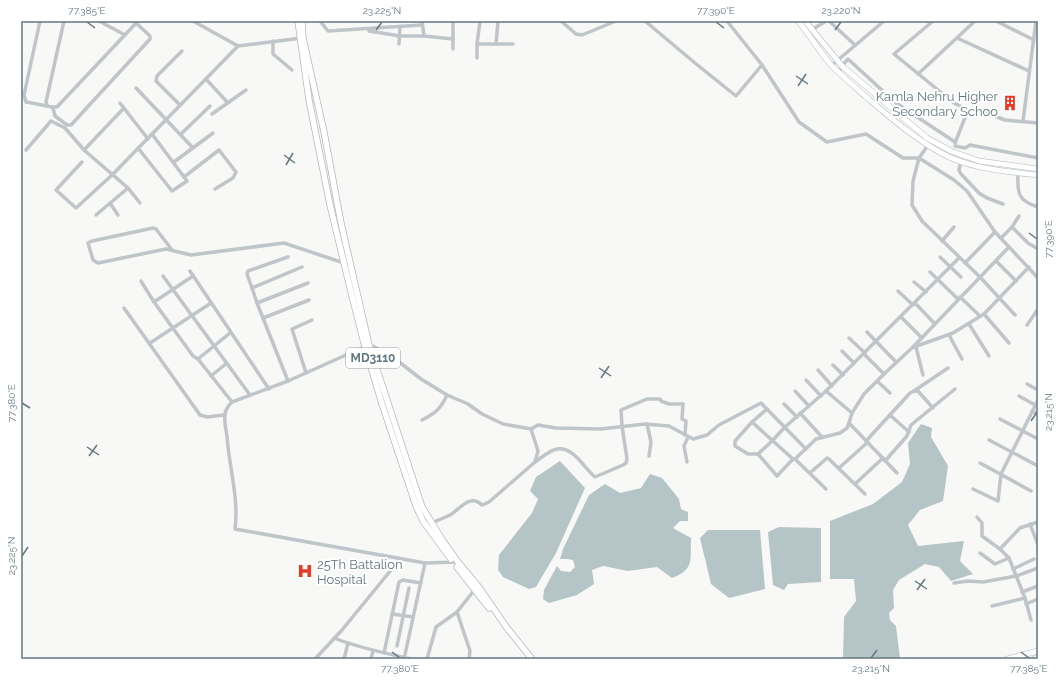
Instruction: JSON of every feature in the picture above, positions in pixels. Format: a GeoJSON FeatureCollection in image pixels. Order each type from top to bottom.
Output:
{"type":"FeatureCollection","features":[{"type":"Feature","properties":{"kind":"main road","name":"MD3110"},"geometry":{"type":"LineString","coordinates":[[298,21],[309,100],[330,205],[344,263],[368,345],[422,507],[456,563]]}},
{"type":"Feature","properties":{"kind":"main road","name":"MD3110"},"geometry":{"type":"LineString","coordinates":[[302,21],[301,38],[324,132],[341,223],[368,345],[382,404],[416,506],[423,521],[532,659]]}},
{"type":"Feature","properties":{"kind":"main road"},"geometry":{"type":"LineString","coordinates":[[798,21],[842,66],[927,138],[952,151],[979,161],[1038,169]]}},
{"type":"Feature","properties":{"kind":"main road"},"geometry":{"type":"LineString","coordinates":[[805,21],[810,32],[839,73],[892,119],[928,145],[948,157],[997,171],[1038,175]]}},
{"type":"Feature","properties":{"kind":"main road","name":"MD3110"},"geometry":{"type":"LineString","coordinates":[[476,588],[528,659]]}},
{"type":"Feature","properties":{"kind":"main road"},"geometry":{"type":"LineString","coordinates":[[1008,659],[1038,651]]}},
{"type":"Feature","properties":{"kind":"main road"},"geometry":{"type":"LineString","coordinates":[[1034,659],[1038,658]]}},
{"type":"Feature","properties":{"kind":"street"},"geometry":{"type":"LineString","coordinates":[[40,21],[24,95],[26,102],[47,105],[53,108],[55,116],[67,125],[71,125],[150,40],[150,36],[137,22],[57,107],[53,108]]}},
{"type":"Feature","properties":{"kind":"street"},"geometry":{"type":"LineString","coordinates":[[47,105],[46,102],[64,21]]}},
{"type":"Feature","properties":{"kind":"street"},"geometry":{"type":"LineString","coordinates":[[99,21],[125,35]]}},
{"type":"Feature","properties":{"kind":"street"},"geometry":{"type":"LineString","coordinates":[[193,21],[238,46],[301,38]]}},
{"type":"Feature","properties":{"kind":"street"},"geometry":{"type":"LineString","coordinates":[[320,21],[328,31],[400,27],[422,23],[424,36]]}},
{"type":"Feature","properties":{"kind":"street"},"geometry":{"type":"LineString","coordinates":[[453,21],[454,49]]}},
{"type":"Feature","properties":{"kind":"street"},"geometry":{"type":"LineString","coordinates":[[477,58],[480,21]]}},
{"type":"Feature","properties":{"kind":"street"},"geometry":{"type":"LineString","coordinates":[[496,44],[498,21]]}},
{"type":"Feature","properties":{"kind":"street"},"geometry":{"type":"LineString","coordinates":[[561,21],[576,34],[582,35],[616,21]]}},
{"type":"Feature","properties":{"kind":"street"},"geometry":{"type":"LineString","coordinates":[[645,21],[695,64],[736,96],[762,64]]}},
{"type":"Feature","properties":{"kind":"street"},"geometry":{"type":"LineString","coordinates":[[727,21],[762,64],[799,122],[827,142],[866,134],[903,158],[919,158],[954,180],[967,192],[995,232],[1038,278]]}},
{"type":"Feature","properties":{"kind":"street"},"geometry":{"type":"LineString","coordinates":[[810,32],[826,21]]}},
{"type":"Feature","properties":{"kind":"street"},"geometry":{"type":"LineString","coordinates":[[829,21],[855,45]]}},
{"type":"Feature","properties":{"kind":"street"},"geometry":{"type":"LineString","coordinates":[[832,65],[884,21]]}},
{"type":"Feature","properties":{"kind":"street"},"geometry":{"type":"LineString","coordinates":[[933,21],[894,54],[954,103],[968,110],[984,112],[1005,120],[1038,123]]}},
{"type":"Feature","properties":{"kind":"street"},"geometry":{"type":"LineString","coordinates":[[918,74],[974,21]]}},
{"type":"Feature","properties":{"kind":"street"},"geometry":{"type":"LineString","coordinates":[[996,21],[1034,40]]}},
{"type":"Feature","properties":{"kind":"street"},"geometry":{"type":"LineString","coordinates":[[1023,121],[1036,21]]}},
{"type":"Feature","properties":{"kind":"street"},"geometry":{"type":"LineString","coordinates":[[399,44],[400,27]]}},
{"type":"Feature","properties":{"kind":"street"},"geometry":{"type":"LineString","coordinates":[[363,30],[400,36],[424,36],[453,39]]}},
{"type":"Feature","properties":{"kind":"street"},"geometry":{"type":"LineString","coordinates":[[957,38],[1030,71]]}},
{"type":"Feature","properties":{"kind":"street"},"geometry":{"type":"LineString","coordinates":[[273,42],[273,54],[292,70]]}},
{"type":"Feature","properties":{"kind":"street"},"geometry":{"type":"LineString","coordinates":[[477,44],[513,44]]}},
{"type":"Feature","properties":{"kind":"street"},"geometry":{"type":"LineString","coordinates":[[82,162],[56,190],[76,208],[148,139],[238,46]]}},
{"type":"Feature","properties":{"kind":"street"},"geometry":{"type":"LineString","coordinates":[[180,105],[156,81],[156,79],[182,51]]}},
{"type":"Feature","properties":{"kind":"street"},"geometry":{"type":"LineString","coordinates":[[839,73],[842,66],[848,59],[896,103],[955,144],[965,148],[970,145],[1038,158]]}},
{"type":"Feature","properties":{"kind":"street"},"geometry":{"type":"LineString","coordinates":[[206,79],[228,102]]}},
{"type":"Feature","properties":{"kind":"street"},"geometry":{"type":"LineString","coordinates":[[136,88],[193,148]]}},
{"type":"Feature","properties":{"kind":"street"},"geometry":{"type":"LineString","coordinates":[[212,114],[246,90]]}},
{"type":"Feature","properties":{"kind":"street"},"geometry":{"type":"LineString","coordinates":[[120,103],[148,139]]}},
{"type":"Feature","properties":{"kind":"street"},"geometry":{"type":"LineString","coordinates":[[181,134],[210,106]]}},
{"type":"Feature","properties":{"kind":"street"},"geometry":{"type":"LineString","coordinates":[[84,150],[124,108]]}},
{"type":"Feature","properties":{"kind":"street"},"geometry":{"type":"LineString","coordinates":[[952,151],[968,110]]}},
{"type":"Feature","properties":{"kind":"street"},"geometry":{"type":"LineString","coordinates":[[26,150],[51,121],[65,128],[84,150],[112,175],[118,178],[140,203]]}},
{"type":"Feature","properties":{"kind":"street"},"geometry":{"type":"LineString","coordinates":[[174,162],[212,133]]}},
{"type":"Feature","properties":{"kind":"street"},"geometry":{"type":"LineString","coordinates":[[138,148],[172,191],[187,181],[152,134]]}},
{"type":"Feature","properties":{"kind":"street"},"geometry":{"type":"LineString","coordinates":[[928,145],[919,158],[913,181],[912,206],[922,221],[1015,315]]}},
{"type":"Feature","properties":{"kind":"street"},"geometry":{"type":"LineString","coordinates":[[184,177],[219,150],[236,172],[233,178],[215,189]]}},
{"type":"Feature","properties":{"kind":"street"},"geometry":{"type":"LineString","coordinates":[[961,161],[959,170],[961,174],[979,193],[1003,204]]}},
{"type":"Feature","properties":{"kind":"street"},"geometry":{"type":"LineString","coordinates":[[1018,173],[1017,188],[1020,196],[1026,203],[1038,208]]}},
{"type":"Feature","properties":{"kind":"street"},"geometry":{"type":"LineString","coordinates":[[96,215],[128,188]]}},
{"type":"Feature","properties":{"kind":"street"},"geometry":{"type":"LineString","coordinates":[[110,203],[118,215]]}},
{"type":"Feature","properties":{"kind":"street"},"geometry":{"type":"LineString","coordinates":[[1001,238],[1012,227],[1019,216]]}},
{"type":"Feature","properties":{"kind":"street"},"geometry":{"type":"LineString","coordinates":[[942,241],[954,227]]}},
{"type":"Feature","properties":{"kind":"street"},"geometry":{"type":"LineString","coordinates":[[1012,227],[1028,243],[1038,249]]}},
{"type":"Feature","properties":{"kind":"street"},"geometry":{"type":"LineString","coordinates":[[172,250],[154,228],[88,243],[93,260],[98,263],[166,249],[191,255],[284,243],[344,263]]}},
{"type":"Feature","properties":{"kind":"street"},"geometry":{"type":"LineString","coordinates":[[965,263],[995,232]]}},
{"type":"Feature","properties":{"kind":"street"},"geometry":{"type":"LineString","coordinates":[[758,454],[777,476],[816,440],[840,433],[847,428],[850,423],[852,413],[864,394],[896,362],[914,347],[1008,247]]}},
{"type":"Feature","properties":{"kind":"street"},"geometry":{"type":"LineString","coordinates":[[288,257],[248,271],[247,274],[262,318],[288,381]]}},
{"type":"Feature","properties":{"kind":"street"},"geometry":{"type":"LineString","coordinates":[[940,257],[961,277]]}},
{"type":"Feature","properties":{"kind":"street"},"geometry":{"type":"LineString","coordinates":[[767,409],[752,422],[736,441],[736,446],[748,454],[758,454],[784,427],[832,386],[958,258]]}},
{"type":"Feature","properties":{"kind":"street"},"geometry":{"type":"LineString","coordinates":[[996,261],[1016,281]]}},
{"type":"Feature","properties":{"kind":"street"},"geometry":{"type":"LineString","coordinates":[[252,288],[302,267]]}},
{"type":"Feature","properties":{"kind":"street"},"geometry":{"type":"LineString","coordinates":[[914,347],[949,335],[982,315],[1029,267]]}},
{"type":"Feature","properties":{"kind":"street"},"geometry":{"type":"LineString","coordinates":[[190,271],[230,333],[269,389]]}},
{"type":"Feature","properties":{"kind":"street"},"geometry":{"type":"LineString","coordinates":[[930,272],[959,298],[982,315],[1008,343]]}},
{"type":"Feature","properties":{"kind":"street"},"geometry":{"type":"LineString","coordinates":[[163,276],[250,395]]}},
{"type":"Feature","properties":{"kind":"street"},"geometry":{"type":"LineString","coordinates":[[154,302],[193,276]]}},
{"type":"Feature","properties":{"kind":"street"},"geometry":{"type":"LineString","coordinates":[[141,281],[154,302],[193,356],[198,359],[232,402]]}},
{"type":"Feature","properties":{"kind":"street"},"geometry":{"type":"LineString","coordinates":[[914,282],[926,292]]}},
{"type":"Feature","properties":{"kind":"street"},"geometry":{"type":"LineString","coordinates":[[257,303],[308,283]]}},
{"type":"Feature","properties":{"kind":"street"},"geometry":{"type":"LineString","coordinates":[[898,291],[935,324]]}},
{"type":"Feature","properties":{"kind":"street"},"geometry":{"type":"LineString","coordinates":[[262,318],[309,300]]}},
{"type":"Feature","properties":{"kind":"street"},"geometry":{"type":"LineString","coordinates":[[150,343],[211,303]]}},
{"type":"Feature","properties":{"kind":"street"},"geometry":{"type":"LineString","coordinates":[[124,308],[200,415],[207,417],[224,415]]}},
{"type":"Feature","properties":{"kind":"street"},"geometry":{"type":"LineString","coordinates":[[1027,325],[1038,309]]}},
{"type":"Feature","properties":{"kind":"street"},"geometry":{"type":"LineString","coordinates":[[901,317],[922,338]]}},
{"type":"Feature","properties":{"kind":"street"},"geometry":{"type":"LineString","coordinates":[[306,373],[292,329],[312,320]]}},
{"type":"Feature","properties":{"kind":"street"},"geometry":{"type":"LineString","coordinates":[[969,324],[989,356]]}},
{"type":"Feature","properties":{"kind":"street"},"geometry":{"type":"LineString","coordinates":[[867,332],[896,362]]}},
{"type":"Feature","properties":{"kind":"street"},"geometry":{"type":"LineString","coordinates":[[198,359],[230,333]]}},
{"type":"Feature","properties":{"kind":"street"},"geometry":{"type":"LineString","coordinates":[[949,335],[962,359]]}},
{"type":"Feature","properties":{"kind":"street"},"geometry":{"type":"LineString","coordinates":[[849,338],[884,374]]}},
{"type":"Feature","properties":{"kind":"street"},"geometry":{"type":"LineString","coordinates":[[456,563],[425,563],[235,529],[237,519],[224,415],[228,406],[232,402],[269,389],[368,345],[394,358],[421,379],[448,395],[468,404],[482,414],[503,424],[531,429],[538,425],[556,428],[601,429],[647,424],[669,426],[693,439],[707,436],[719,425],[762,403],[806,449]]}},
{"type":"Feature","properties":{"kind":"street"},"geometry":{"type":"LineString","coordinates":[[914,347],[923,375]]}},
{"type":"Feature","properties":{"kind":"street"},"geometry":{"type":"LineString","coordinates":[[842,351],[854,363]]}},
{"type":"Feature","properties":{"kind":"street"},"geometry":{"type":"LineString","coordinates":[[211,376],[227,363]]}},
{"type":"Feature","properties":{"kind":"street"},"geometry":{"type":"LineString","coordinates":[[833,365],[843,375]]}},
{"type":"Feature","properties":{"kind":"street"},"geometry":{"type":"LineString","coordinates":[[839,468],[867,442],[910,393],[948,368]]}},
{"type":"Feature","properties":{"kind":"street"},"geometry":{"type":"LineString","coordinates":[[818,370],[832,386]]}},
{"type":"Feature","properties":{"kind":"street"},"geometry":{"type":"LineString","coordinates":[[806,380],[821,396]]}},
{"type":"Feature","properties":{"kind":"street"},"geometry":{"type":"LineString","coordinates":[[877,381],[890,393]]}},
{"type":"Feature","properties":{"kind":"street"},"geometry":{"type":"LineString","coordinates":[[1027,384],[1038,390]]}},
{"type":"Feature","properties":{"kind":"street"},"geometry":{"type":"LineString","coordinates":[[855,484],[884,459],[909,432],[911,425],[955,389]]}},
{"type":"Feature","properties":{"kind":"street"},"geometry":{"type":"LineString","coordinates":[[826,391],[852,413]]}},
{"type":"Feature","properties":{"kind":"street"},"geometry":{"type":"LineString","coordinates":[[914,391],[918,392],[933,408]]}},
{"type":"Feature","properties":{"kind":"street"},"geometry":{"type":"LineString","coordinates":[[795,392],[809,406]]}},
{"type":"Feature","properties":{"kind":"street"},"geometry":{"type":"LineString","coordinates":[[422,420],[431,416],[441,408],[448,395]]}},
{"type":"Feature","properties":{"kind":"street"},"geometry":{"type":"LineString","coordinates":[[1019,396],[1035,405]]}},
{"type":"Feature","properties":{"kind":"street"},"geometry":{"type":"LineString","coordinates":[[432,523],[450,515],[467,502],[473,500],[478,501],[482,505],[489,502],[535,462],[556,449],[564,450],[573,454],[593,475],[597,477],[624,465],[627,459],[621,410],[647,400],[660,399],[661,401],[669,404],[683,404],[682,419],[686,421],[687,436],[684,446],[686,462]]}},
{"type":"Feature","properties":{"kind":"street"},"geometry":{"type":"LineString","coordinates":[[973,489],[998,501],[1000,474],[1038,400]]}},
{"type":"Feature","properties":{"kind":"street"},"geometry":{"type":"LineString","coordinates":[[784,404],[796,417]]}},
{"type":"Feature","properties":{"kind":"street"},"geometry":{"type":"LineString","coordinates":[[1032,411],[1038,414]]}},
{"type":"Feature","properties":{"kind":"street"},"geometry":{"type":"LineString","coordinates":[[800,413],[822,437]]}},
{"type":"Feature","properties":{"kind":"street"},"geometry":{"type":"LineString","coordinates":[[890,415],[909,432]]}},
{"type":"Feature","properties":{"kind":"street"},"geometry":{"type":"LineString","coordinates":[[1000,420],[1038,440]]}},
{"type":"Feature","properties":{"kind":"street"},"geometry":{"type":"LineString","coordinates":[[752,422],[826,489]]}},
{"type":"Feature","properties":{"kind":"street"},"geometry":{"type":"LineString","coordinates":[[850,423],[897,473]]}},
{"type":"Feature","properties":{"kind":"street"},"geometry":{"type":"LineString","coordinates":[[647,424],[651,442],[649,456]]}},
{"type":"Feature","properties":{"kind":"street"},"geometry":{"type":"LineString","coordinates":[[531,429],[538,451],[535,462]]}},
{"type":"Feature","properties":{"kind":"street"},"geometry":{"type":"LineString","coordinates":[[989,440],[1038,466]]}},
{"type":"Feature","properties":{"kind":"street"},"geometry":{"type":"LineString","coordinates":[[810,473],[827,458],[831,460],[865,494]]}},
{"type":"Feature","properties":{"kind":"street"},"geometry":{"type":"LineString","coordinates":[[980,463],[1031,491]]}},
{"type":"Feature","properties":{"kind":"street"},"geometry":{"type":"LineString","coordinates":[[978,517],[982,523],[982,536],[1009,558],[1025,598],[1030,620]]}},
{"type":"Feature","properties":{"kind":"street"},"geometry":{"type":"LineString","coordinates":[[1000,550],[1020,528],[1038,522]]}},
{"type":"Feature","properties":{"kind":"street"},"geometry":{"type":"LineString","coordinates":[[1030,524],[1038,545]]}},
{"type":"Feature","properties":{"kind":"street"},"geometry":{"type":"LineString","coordinates":[[980,553],[995,564],[1009,558]]}},
{"type":"Feature","properties":{"kind":"street"},"geometry":{"type":"LineString","coordinates":[[315,659],[400,559]]}},
{"type":"Feature","properties":{"kind":"street"},"geometry":{"type":"LineString","coordinates":[[1013,569],[1034,559]]}},
{"type":"Feature","properties":{"kind":"street"},"geometry":{"type":"LineString","coordinates":[[404,658],[425,563]]}},
{"type":"Feature","properties":{"kind":"street"},"geometry":{"type":"LineString","coordinates":[[954,584],[968,581],[983,582],[1016,576],[1038,568]]}},
{"type":"Feature","properties":{"kind":"street"},"geometry":{"type":"LineString","coordinates":[[384,653],[399,582],[403,580],[421,583]]}},
{"type":"Feature","properties":{"kind":"street"},"geometry":{"type":"LineString","coordinates":[[1022,592],[1038,586]]}},
{"type":"Feature","properties":{"kind":"street"},"geometry":{"type":"LineString","coordinates":[[397,646],[409,588]]}},
{"type":"Feature","properties":{"kind":"street"},"geometry":{"type":"LineString","coordinates":[[428,659],[436,627],[457,612],[476,588]]}},
{"type":"Feature","properties":{"kind":"street"},"geometry":{"type":"LineString","coordinates":[[992,606],[1025,598]]}},
{"type":"Feature","properties":{"kind":"street"},"geometry":{"type":"LineString","coordinates":[[1026,604],[1038,599]]}},
{"type":"Feature","properties":{"kind":"street"},"geometry":{"type":"LineString","coordinates":[[457,612],[470,651],[470,659]]}},
{"type":"Feature","properties":{"kind":"street"},"geometry":{"type":"LineString","coordinates":[[392,614],[413,617]]}},
{"type":"Feature","properties":{"kind":"street"},"geometry":{"type":"LineString","coordinates":[[334,638],[373,651],[411,659]]}},
{"type":"Feature","properties":{"kind":"street"},"geometry":{"type":"LineString","coordinates":[[344,659],[348,643]]}},
{"type":"Feature","properties":{"kind":"street"},"geometry":{"type":"LineString","coordinates":[[372,659],[373,651]]}},
{"type":"Feature","properties":{"kind":"shaded area"},"geometry":{"type":"Polygon","coordinates":[[[921,424],[932,428],[931,437],[948,466],[943,501],[920,510],[908,525],[918,546],[964,541],[960,561],[973,574],[951,581],[939,567],[925,564],[899,580],[893,590],[894,608],[889,613],[890,620],[896,626],[900,659],[843,659],[844,617],[856,601],[854,579],[830,579],[830,521],[873,504],[902,482],[910,464],[908,443],[921,424]]]}},
{"type":"Feature","properties":{"kind":"shaded area"},"geometry":{"type":"Polygon","coordinates":[[[560,461],[585,488],[556,553],[536,587],[529,589],[503,577],[498,570],[499,555],[532,513],[538,499],[530,491],[536,477],[560,461]]]}},
{"type":"Feature","properties":{"kind":"shaded area"},"geometry":{"type":"Polygon","coordinates":[[[650,474],[662,478],[679,499],[681,509],[688,512],[688,521],[680,521],[673,528],[691,538],[691,558],[685,571],[672,578],[657,567],[628,571],[603,566],[592,570],[594,584],[577,595],[549,603],[543,599],[544,590],[557,566],[561,571],[570,572],[575,567],[573,560],[560,559],[563,549],[589,495],[605,484],[620,493],[641,488],[650,474]]]}},
{"type":"Feature","properties":{"kind":"shaded area"},"geometry":{"type":"Polygon","coordinates":[[[779,527],[821,528],[821,582],[788,584],[784,590],[773,585],[768,532],[779,527]]]}},
{"type":"Feature","properties":{"kind":"shaded area"},"geometry":{"type":"Polygon","coordinates":[[[708,530],[760,530],[765,589],[729,598],[711,584],[700,538],[708,530]]]}},
{"type":"Feature","properties":{"kind":"place","name":"Kamla Nehru Higher Secondary Schoo"},"geometry":{"type":"Point","coordinates":[1010,103]}},
{"type":"Feature","properties":{"kind":"place","name":"25Th Battalion Hospital"},"geometry":{"type":"Point","coordinates":[305,571]}}]}
